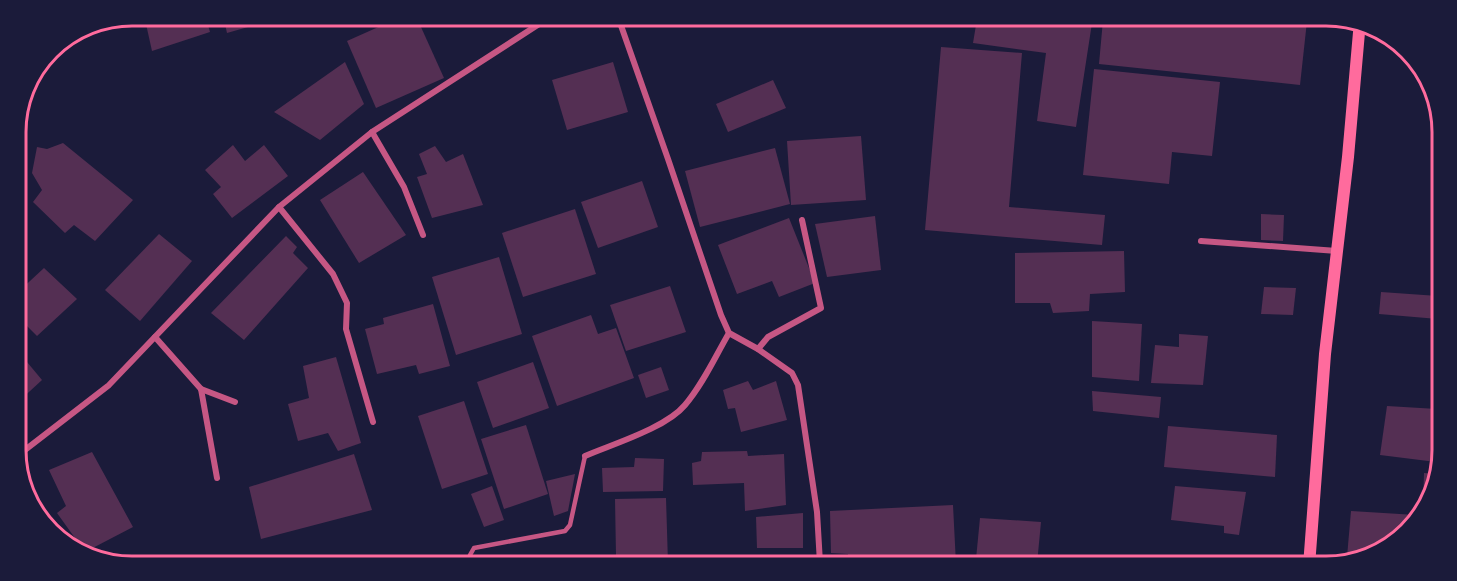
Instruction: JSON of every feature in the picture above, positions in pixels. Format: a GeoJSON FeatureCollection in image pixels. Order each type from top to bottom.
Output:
{"type":"FeatureCollection","features":[{"type":"Feature","properties":{"kind":"main road"},"geometry":{"type":"LineString","coordinates":[[1310,555],[1325,354],[1348,157],[1359,31]]}},
{"type":"Feature","properties":{"kind":"street"},"geometry":{"type":"LineString","coordinates":[[26,449],[109,385],[279,207],[372,132],[536,26]]}},
{"type":"Feature","properties":{"kind":"street"},"geometry":{"type":"LineString","coordinates":[[621,26],[729,333],[758,349],[792,373],[798,385],[817,512],[819,555]]}},
{"type":"Feature","properties":{"kind":"street"},"geometry":{"type":"LineString","coordinates":[[372,132],[404,187],[423,235]]}},
{"type":"Feature","properties":{"kind":"street"},"geometry":{"type":"LineString","coordinates":[[279,207],[333,274],[347,303],[346,329],[373,422]]}},
{"type":"Feature","properties":{"kind":"street"},"geometry":{"type":"LineString","coordinates":[[758,349],[768,337],[821,308],[802,220]]}},
{"type":"Feature","properties":{"kind":"street"},"geometry":{"type":"LineString","coordinates":[[1201,241],[1337,250]]}},
{"type":"Feature","properties":{"kind":"street"},"geometry":{"type":"LineString","coordinates":[[585,456],[660,424],[684,407],[703,380],[729,333]]}},
{"type":"Feature","properties":{"kind":"street"},"geometry":{"type":"LineString","coordinates":[[155,337],[201,388],[235,402]]}},
{"type":"Feature","properties":{"kind":"street"},"geometry":{"type":"LineString","coordinates":[[201,388],[217,478]]}},
{"type":"Feature","properties":{"kind":"lane"},"geometry":{"type":"LineString","coordinates":[[470,556],[474,548],[565,531],[570,525],[585,456]]}},
{"type":"Feature","properties":{"kind":"building"},"geometry":{"type":"Polygon","coordinates":[[[146,26],[208,26],[210,32],[152,51],[146,26]]]}},
{"type":"Feature","properties":{"kind":"building"},"geometry":{"type":"Polygon","coordinates":[[[225,26],[252,26],[227,33],[225,26]]]}},
{"type":"Feature","properties":{"kind":"building"},"geometry":{"type":"Polygon","coordinates":[[[381,26],[421,26],[444,78],[376,108],[347,41],[381,26]]]}},
{"type":"Feature","properties":{"kind":"building"},"geometry":{"type":"Polygon","coordinates":[[[976,26],[1092,26],[1076,127],[1037,121],[1046,53],[973,43],[976,26]]]}},
{"type":"Feature","properties":{"kind":"building"},"geometry":{"type":"Polygon","coordinates":[[[1102,26],[1306,26],[1300,85],[1099,64],[1102,26]]]}},
{"type":"Feature","properties":{"kind":"building"},"geometry":{"type":"Polygon","coordinates":[[[941,47],[1022,53],[1009,207],[1105,215],[1102,245],[925,230],[941,47]]]}},
{"type":"Feature","properties":{"kind":"building"},"geometry":{"type":"Polygon","coordinates":[[[345,62],[364,104],[320,140],[274,112],[345,62]]]}},
{"type":"Feature","properties":{"kind":"building"},"geometry":{"type":"Polygon","coordinates":[[[613,62],[628,112],[567,130],[552,80],[613,62]]]}},
{"type":"Feature","properties":{"kind":"building"},"geometry":{"type":"Polygon","coordinates":[[[1094,69],[1220,82],[1212,156],[1172,152],[1169,184],[1083,175],[1094,69]]]}},
{"type":"Feature","properties":{"kind":"building"},"geometry":{"type":"Polygon","coordinates":[[[773,80],[786,108],[728,132],[716,104],[773,80]]]}},
{"type":"Feature","properties":{"kind":"building"},"geometry":{"type":"Polygon","coordinates":[[[861,136],[866,200],[791,205],[787,141],[861,136]]]}},
{"type":"Feature","properties":{"kind":"building"},"geometry":{"type":"Polygon","coordinates":[[[63,143],[133,200],[95,241],[74,225],[65,233],[33,202],[42,190],[32,173],[37,147],[47,149],[63,143]]]}},
{"type":"Feature","properties":{"kind":"building"},"geometry":{"type":"Polygon","coordinates":[[[233,145],[245,161],[264,145],[288,176],[232,218],[213,194],[221,187],[205,170],[233,145]]]}},
{"type":"Feature","properties":{"kind":"building"},"geometry":{"type":"Polygon","coordinates":[[[435,146],[446,162],[463,154],[483,205],[432,218],[417,177],[427,174],[419,154],[435,146]]]}},
{"type":"Feature","properties":{"kind":"building"},"geometry":{"type":"Polygon","coordinates":[[[775,148],[790,204],[700,227],[685,171],[775,148]]]}},
{"type":"Feature","properties":{"kind":"building"},"geometry":{"type":"Polygon","coordinates":[[[363,172],[406,235],[359,263],[320,200],[363,172]]]}},
{"type":"Feature","properties":{"kind":"building"},"geometry":{"type":"Polygon","coordinates":[[[642,181],[658,227],[598,248],[581,202],[642,181]]]}},
{"type":"Feature","properties":{"kind":"building"},"geometry":{"type":"Polygon","coordinates":[[[575,209],[596,274],[523,297],[502,233],[575,209]]]}},
{"type":"Feature","properties":{"kind":"building"},"geometry":{"type":"Polygon","coordinates":[[[1261,214],[1284,215],[1283,241],[1261,240],[1261,214]]]}},
{"type":"Feature","properties":{"kind":"building"},"geometry":{"type":"Polygon","coordinates":[[[875,216],[881,270],[827,277],[815,224],[875,216]]]}},
{"type":"Feature","properties":{"kind":"building"},"geometry":{"type":"Polygon","coordinates":[[[789,218],[815,283],[779,297],[772,281],[737,294],[718,245],[789,218]]]}},
{"type":"Feature","properties":{"kind":"building"},"geometry":{"type":"Polygon","coordinates":[[[159,234],[192,261],[140,321],[105,290],[159,234]]]}},
{"type":"Feature","properties":{"kind":"building"},"geometry":{"type":"Polygon","coordinates":[[[286,236],[297,247],[293,253],[308,268],[244,340],[211,313],[286,236]]]}},
{"type":"Feature","properties":{"kind":"building"},"geometry":{"type":"Polygon","coordinates":[[[1124,251],[1125,292],[1090,294],[1089,311],[1053,313],[1050,303],[1015,303],[1015,253],[1124,251]]]}},
{"type":"Feature","properties":{"kind":"building"},"geometry":{"type":"Polygon","coordinates":[[[499,257],[522,334],[456,355],[432,277],[499,257]]]}},
{"type":"Feature","properties":{"kind":"building"},"geometry":{"type":"Polygon","coordinates":[[[44,268],[77,299],[37,336],[26,325],[26,285],[44,268]]]}},
{"type":"Feature","properties":{"kind":"building"},"geometry":{"type":"Polygon","coordinates":[[[670,286],[686,332],[626,351],[610,305],[670,286]]]}},
{"type":"Feature","properties":{"kind":"building"},"geometry":{"type":"Polygon","coordinates":[[[1264,287],[1296,288],[1293,315],[1261,314],[1264,287]]]}},
{"type":"Feature","properties":{"kind":"building"},"geometry":{"type":"Polygon","coordinates":[[[1381,292],[1432,296],[1432,318],[1379,314],[1381,292]]]}},
{"type":"Feature","properties":{"kind":"building"},"geometry":{"type":"Polygon","coordinates":[[[433,304],[450,366],[419,374],[416,365],[377,374],[365,329],[384,324],[383,318],[433,304]]]}},
{"type":"Feature","properties":{"kind":"building"},"geometry":{"type":"Polygon","coordinates":[[[591,315],[598,334],[616,328],[634,378],[557,406],[532,336],[591,315]]]}},
{"type":"Feature","properties":{"kind":"building"},"geometry":{"type":"Polygon","coordinates":[[[1092,321],[1142,324],[1139,381],[1092,377],[1092,321]]]}},
{"type":"Feature","properties":{"kind":"building"},"geometry":{"type":"Polygon","coordinates":[[[1179,334],[1208,336],[1203,385],[1151,383],[1155,345],[1179,347],[1179,334]]]}},
{"type":"Feature","properties":{"kind":"building"},"geometry":{"type":"Polygon","coordinates":[[[336,357],[361,443],[338,451],[328,433],[298,441],[288,404],[309,398],[303,366],[336,357]]]}},
{"type":"Feature","properties":{"kind":"building"},"geometry":{"type":"Polygon","coordinates":[[[26,361],[42,380],[26,395],[26,361]]]}},
{"type":"Feature","properties":{"kind":"building"},"geometry":{"type":"Polygon","coordinates":[[[533,362],[549,408],[493,428],[477,382],[533,362]]]}},
{"type":"Feature","properties":{"kind":"building"},"geometry":{"type":"Polygon","coordinates":[[[661,367],[669,390],[646,398],[638,375],[661,367]]]}},
{"type":"Feature","properties":{"kind":"building"},"geometry":{"type":"Polygon","coordinates":[[[748,381],[753,390],[776,381],[787,420],[741,432],[735,408],[728,409],[723,390],[748,381]]]}},
{"type":"Feature","properties":{"kind":"building"},"geometry":{"type":"Polygon","coordinates":[[[1092,391],[1161,397],[1159,418],[1093,411],[1092,391]]]}},
{"type":"Feature","properties":{"kind":"building"},"geometry":{"type":"Polygon","coordinates":[[[464,401],[488,474],[442,489],[418,416],[464,401]]]}},
{"type":"Feature","properties":{"kind":"building"},"geometry":{"type":"Polygon","coordinates":[[[1387,406],[1432,409],[1431,461],[1380,455],[1387,406]]]}},
{"type":"Feature","properties":{"kind":"building"},"geometry":{"type":"Polygon","coordinates":[[[526,425],[548,494],[504,509],[481,439],[526,425]]]}},
{"type":"Feature","properties":{"kind":"building"},"geometry":{"type":"Polygon","coordinates":[[[1168,426],[1277,435],[1275,477],[1164,467],[1168,426]]]}},
{"type":"Feature","properties":{"kind":"building"},"geometry":{"type":"Polygon","coordinates":[[[747,451],[748,456],[784,454],[786,505],[745,511],[744,483],[693,485],[692,463],[701,461],[702,452],[747,451]]]}},
{"type":"Feature","properties":{"kind":"building"},"geometry":{"type":"Polygon","coordinates":[[[92,452],[133,527],[92,548],[76,540],[57,513],[66,506],[49,470],[92,452]]]}},
{"type":"Feature","properties":{"kind":"building"},"geometry":{"type":"Polygon","coordinates":[[[354,454],[372,510],[261,539],[249,487],[354,454]]]}},
{"type":"Feature","properties":{"kind":"building"},"geometry":{"type":"Polygon","coordinates":[[[635,458],[664,459],[663,491],[603,492],[602,468],[634,467],[635,458]]]}},
{"type":"Feature","properties":{"kind":"building"},"geometry":{"type":"Polygon","coordinates":[[[1424,473],[1428,473],[1426,484],[1423,490],[1424,473]]]}},
{"type":"Feature","properties":{"kind":"building"},"geometry":{"type":"Polygon","coordinates":[[[575,474],[568,511],[554,516],[546,481],[575,474]]]}},
{"type":"Feature","properties":{"kind":"building"},"geometry":{"type":"Polygon","coordinates":[[[492,486],[504,520],[484,527],[471,494],[492,486]]]}},
{"type":"Feature","properties":{"kind":"building"},"geometry":{"type":"Polygon","coordinates":[[[1175,486],[1246,492],[1239,535],[1224,533],[1224,526],[1171,520],[1175,486]]]}},
{"type":"Feature","properties":{"kind":"building"},"geometry":{"type":"Polygon","coordinates":[[[666,498],[668,556],[616,556],[615,499],[666,498]]]}},
{"type":"Feature","properties":{"kind":"building"},"geometry":{"type":"Polygon","coordinates":[[[953,505],[956,555],[848,555],[831,553],[830,511],[953,505]]]}},
{"type":"Feature","properties":{"kind":"building"},"geometry":{"type":"Polygon","coordinates":[[[1351,511],[1409,515],[1390,534],[1379,541],[1347,553],[1351,511]]]}},
{"type":"Feature","properties":{"kind":"building"},"geometry":{"type":"Polygon","coordinates":[[[803,513],[803,548],[757,548],[756,517],[803,513]]]}},
{"type":"Feature","properties":{"kind":"building"},"geometry":{"type":"Polygon","coordinates":[[[980,518],[1041,522],[1038,555],[976,555],[980,518]]]}}]}
